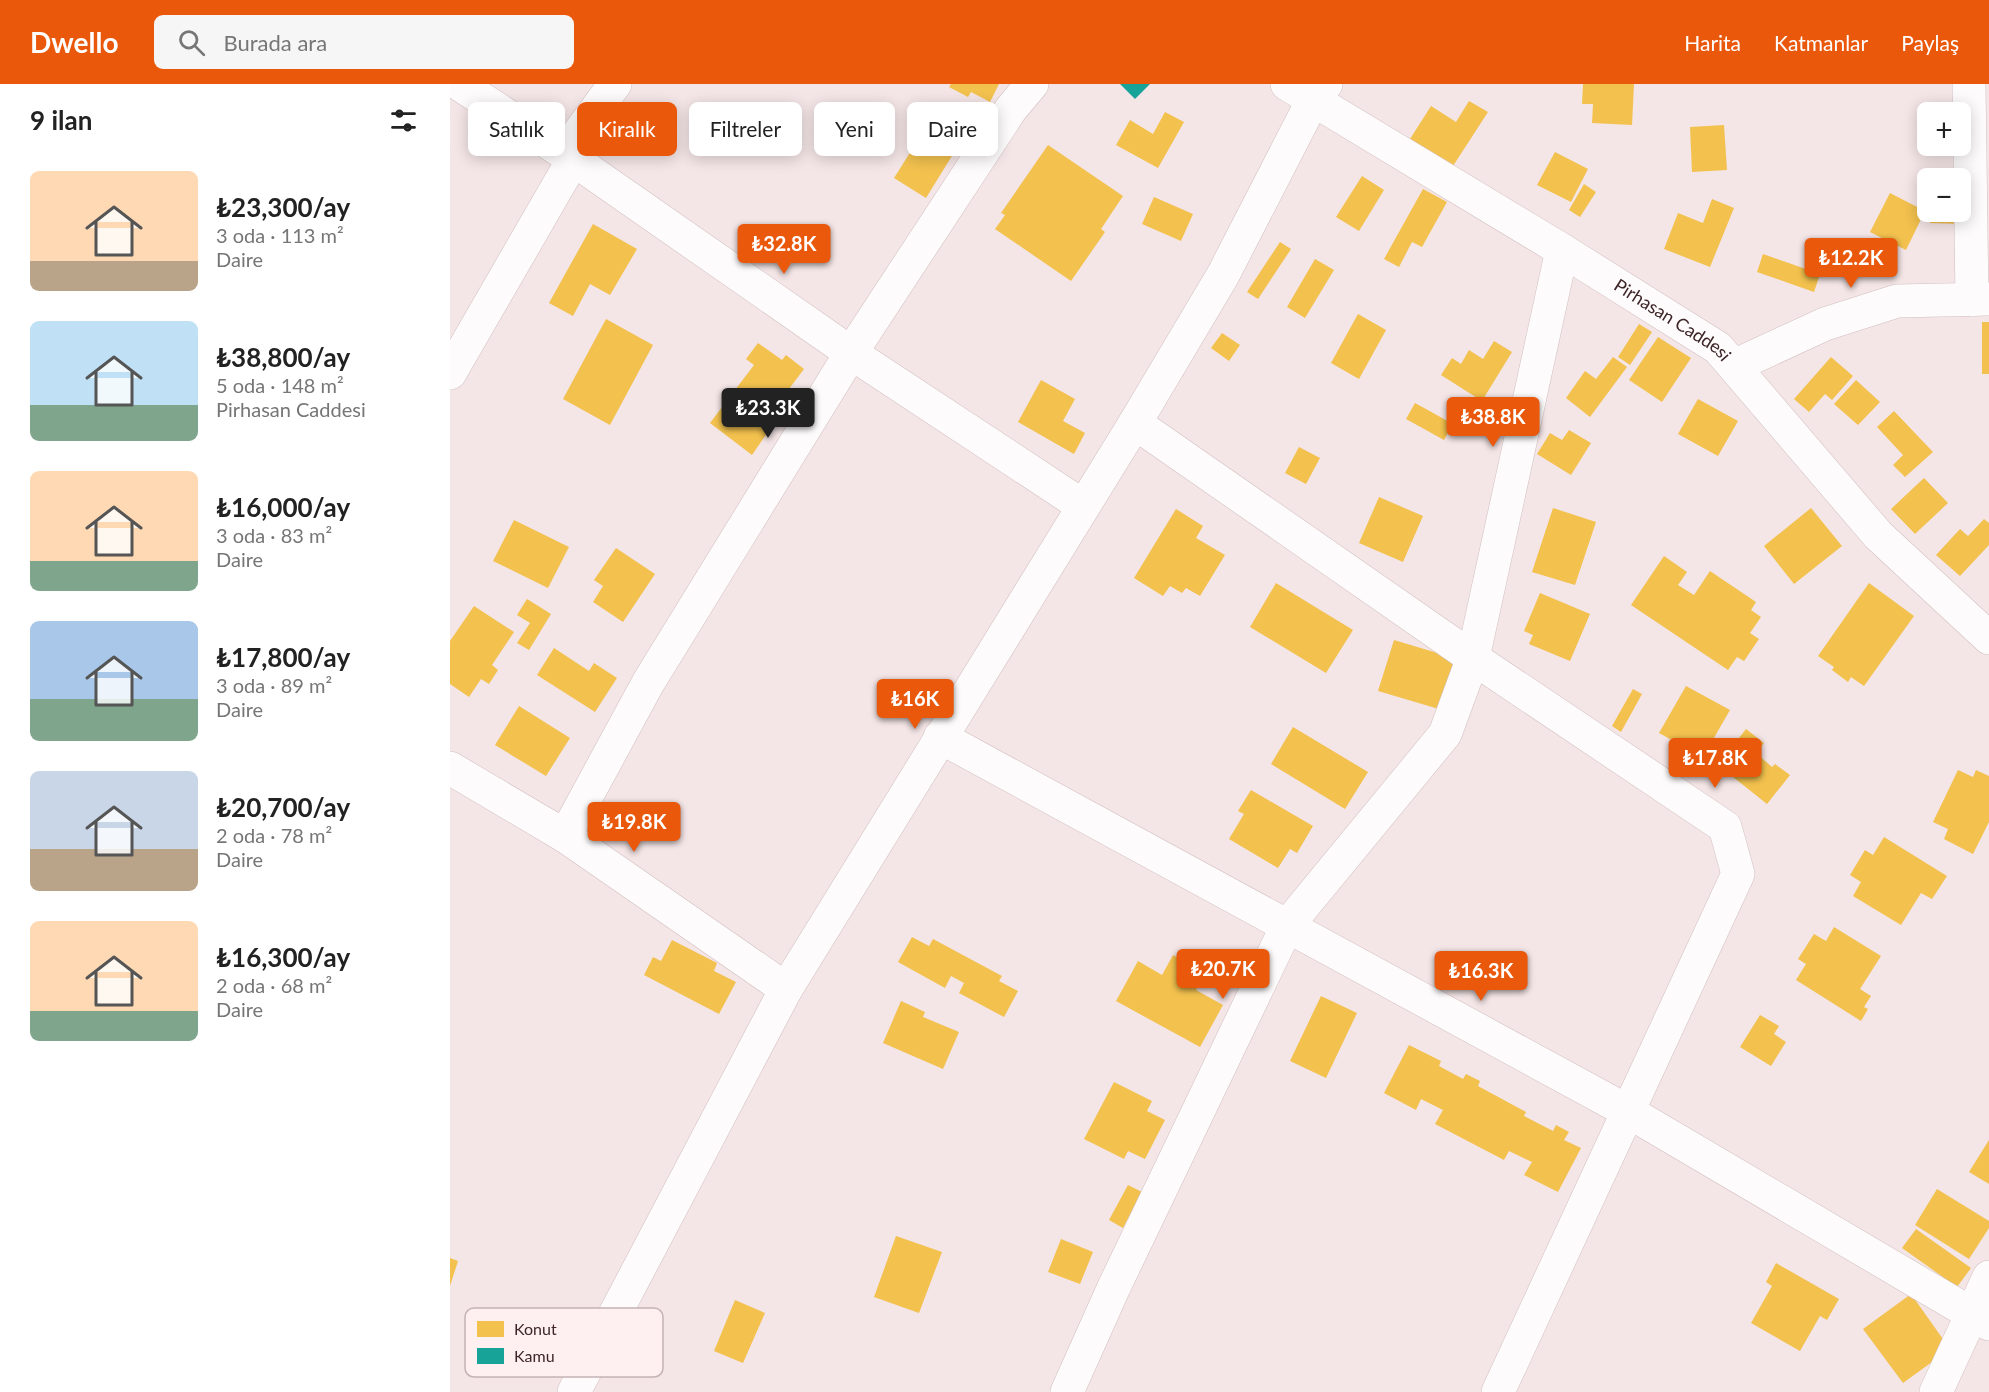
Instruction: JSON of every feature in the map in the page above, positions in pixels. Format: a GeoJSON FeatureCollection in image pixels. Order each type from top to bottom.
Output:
{"type":"FeatureCollection","features":[{"type":"Feature","properties":{"kind":"street"},"geometry":{"type":"LineString","coordinates":[[459,84],[569,157],[851,353],[1083,506]]}},
{"type":"Feature","properties":{"kind":"street"},"geometry":{"type":"LineString","coordinates":[[450,373],[569,157],[615,84]]}},
{"type":"Feature","properties":{"kind":"street"},"geometry":{"type":"LineString","coordinates":[[565,836],[648,683],[851,353],[1011,108],[1032,84]]}},
{"type":"Feature","properties":{"kind":"street"},"geometry":{"type":"LineString","coordinates":[[1734,366],[1825,324],[1897,301],[1980,299],[1969,84]]}},
{"type":"Feature","properties":{"kind":"street"},"geometry":{"type":"LineString","coordinates":[[618,1308],[786,989],[1135,423],[1223,275],[1309,89]]}},
{"type":"Feature","properties":{"kind":"street","name":"Pirhasan Caddesi"},"geometry":{"type":"LineString","coordinates":[[1309,89],[1718,348],[1878,535],[1989,638]]}},
{"type":"Feature","properties":{"kind":"street"},"geometry":{"type":"LineString","coordinates":[[1067,1392],[1114,1287],[1287,926],[1445,734],[1473,658],[1563,250]]}},
{"type":"Feature","properties":{"kind":"street"},"geometry":{"type":"LineString","coordinates":[[1135,423],[1473,658],[1725,827],[1738,874],[1498,1392]]}},
{"type":"Feature","properties":{"kind":"street"},"geometry":{"type":"LineString","coordinates":[[940,737],[1629,1112],[1981,1318]]}},
{"type":"Feature","properties":{"kind":"street"},"geometry":{"type":"LineString","coordinates":[[450,768],[565,836],[786,989]]}},
{"type":"Feature","properties":{"kind":"street"},"geometry":{"type":"LineString","coordinates":[[1936,1392],[1981,1318],[1989,1277]]}},
{"type":"Feature","properties":{"kind":"street"},"geometry":{"type":"LineString","coordinates":[[574,1392],[582,1377]]}},
{"type":"Feature","properties":{"kind":"building: Konut"},"geometry":{"type":"Polygon","coordinates":[[[951,84],[999,84],[990,102],[971,92],[968,97],[949,87],[951,84]]]}},
{"type":"Feature","properties":{"kind":"building: Konut"},"geometry":{"type":"Polygon","coordinates":[[[1583,84],[1634,84],[1632,125],[1592,123],[1593,104],[1582,104],[1583,84]]]}},
{"type":"Feature","properties":{"kind":"building: Konut"},"geometry":{"type":"Polygon","coordinates":[[[1469,101],[1488,112],[1453,166],[1410,139],[1431,106],[1456,122],[1469,101]]]}},
{"type":"Feature","properties":{"kind":"building: Konut"},"geometry":{"type":"Polygon","coordinates":[[[1165,112],[1184,122],[1158,168],[1116,145],[1130,120],[1153,134],[1165,112]]]}},
{"type":"Feature","properties":{"kind":"building: Konut"},"geometry":{"type":"Polygon","coordinates":[[[1724,125],[1727,170],[1692,172],[1690,127],[1724,125]]]}},
{"type":"Feature","properties":{"kind":"building: Konut"},"geometry":{"type":"Polygon","coordinates":[[[1048,145],[1123,196],[1101,229],[1105,232],[1071,281],[995,229],[1005,215],[1001,213],[1048,145]]]}},
{"type":"Feature","properties":{"kind":"building: Konut"},"geometry":{"type":"Polygon","coordinates":[[[1555,152],[1588,169],[1571,202],[1537,185],[1555,152]]]}},
{"type":"Feature","properties":{"kind":"building: Konut"},"geometry":{"type":"Polygon","coordinates":[[[908,156],[952,156],[926,198],[894,178],[908,156]]]}},
{"type":"Feature","properties":{"kind":"building: Konut"},"geometry":{"type":"Polygon","coordinates":[[[1362,176],[1384,190],[1359,231],[1336,217],[1362,176]]]}},
{"type":"Feature","properties":{"kind":"building: Konut"},"geometry":{"type":"Polygon","coordinates":[[[1584,184],[1596,192],[1580,217],[1569,210],[1584,184]]]}},
{"type":"Feature","properties":{"kind":"building: Konut"},"geometry":{"type":"Polygon","coordinates":[[[1423,189],[1447,202],[1422,247],[1412,242],[1399,267],[1384,259],[1423,189]]]}},
{"type":"Feature","properties":{"kind":"building: Konut"},"geometry":{"type":"Polygon","coordinates":[[[1890,193],[1917,207],[1917,222],[1920,222],[1906,250],[1870,232],[1890,193]]]}},
{"type":"Feature","properties":{"kind":"building: Konut"},"geometry":{"type":"Polygon","coordinates":[[[1154,197],[1193,214],[1181,241],[1142,224],[1154,197]]]}},
{"type":"Feature","properties":{"kind":"building: Konut"},"geometry":{"type":"Polygon","coordinates":[[[1712,199],[1734,208],[1710,267],[1664,249],[1678,213],[1703,223],[1712,199]]]}},
{"type":"Feature","properties":{"kind":"building: Konut"},"geometry":{"type":"Polygon","coordinates":[[[1930,222],[1961,222],[1961,224],[1930,222]]]}},
{"type":"Feature","properties":{"kind":"building: Konut"},"geometry":{"type":"Polygon","coordinates":[[[593,224],[637,249],[610,295],[590,284],[573,316],[549,303],[593,224]]]}},
{"type":"Feature","properties":{"kind":"building: Konut"},"geometry":{"type":"Polygon","coordinates":[[[1280,242],[1291,249],[1258,299],[1247,292],[1280,242]]]}},
{"type":"Feature","properties":{"kind":"building: Konut"},"geometry":{"type":"Polygon","coordinates":[[[1763,254],[1820,274],[1814,292],[1757,272],[1763,254]]]}},
{"type":"Feature","properties":{"kind":"building: Konut"},"geometry":{"type":"Polygon","coordinates":[[[1315,259],[1334,270],[1305,318],[1287,307],[1315,259]]]}},
{"type":"Feature","properties":{"kind":"building: Konut"},"geometry":{"type":"Polygon","coordinates":[[[1358,314],[1386,330],[1359,379],[1331,363],[1358,314]]]}},
{"type":"Feature","properties":{"kind":"building: Konut"},"geometry":{"type":"Polygon","coordinates":[[[606,319],[653,345],[610,425],[563,399],[606,319]]]}},
{"type":"Feature","properties":{"kind":"building: Konut"},"geometry":{"type":"Polygon","coordinates":[[[1982,322],[1989,322],[1989,374],[1982,374],[1982,322]]]}},
{"type":"Feature","properties":{"kind":"building: Konut"},"geometry":{"type":"Polygon","coordinates":[[[1639,324],[1652,332],[1630,365],[1618,357],[1639,324]]]}},
{"type":"Feature","properties":{"kind":"building: Konut"},"geometry":{"type":"Polygon","coordinates":[[[1222,333],[1240,345],[1229,361],[1211,348],[1222,333]]]}},
{"type":"Feature","properties":{"kind":"building: Konut"},"geometry":{"type":"Polygon","coordinates":[[[1658,337],[1691,358],[1662,402],[1629,380],[1658,337]]]}},
{"type":"Feature","properties":{"kind":"building: Konut"},"geometry":{"type":"Polygon","coordinates":[[[1494,341],[1512,352],[1482,401],[1441,375],[1452,358],[1461,364],[1469,350],[1483,359],[1494,341]]]}},
{"type":"Feature","properties":{"kind":"building: Konut"},"geometry":{"type":"Polygon","coordinates":[[[758,343],[782,360],[786,355],[804,369],[765,421],[772,426],[752,455],[710,423],[754,365],[746,359],[758,343]]]}},
{"type":"Feature","properties":{"kind":"building: Konut"},"geometry":{"type":"Polygon","coordinates":[[[1613,357],[1627,367],[1590,417],[1566,398],[1585,371],[1596,379],[1613,357]]]}},
{"type":"Feature","properties":{"kind":"building: Konut"},"geometry":{"type":"Polygon","coordinates":[[[1831,357],[1853,376],[1832,400],[1825,394],[1809,412],[1794,399],[1831,357]]]}},
{"type":"Feature","properties":{"kind":"building: Konut"},"geometry":{"type":"Polygon","coordinates":[[[1041,380],[1075,399],[1063,421],[1085,433],[1074,454],[1018,422],[1041,380]]]}},
{"type":"Feature","properties":{"kind":"building: Konut"},"geometry":{"type":"Polygon","coordinates":[[[1856,380],[1880,402],[1858,425],[1834,404],[1856,380]]]}},
{"type":"Feature","properties":{"kind":"building: Konut"},"geometry":{"type":"Polygon","coordinates":[[[1698,399],[1738,421],[1718,456],[1678,434],[1698,399]]]}},
{"type":"Feature","properties":{"kind":"building: Konut"},"geometry":{"type":"Polygon","coordinates":[[[1415,403],[1453,424],[1444,440],[1406,419],[1415,403]]]}},
{"type":"Feature","properties":{"kind":"building: Konut"},"geometry":{"type":"Polygon","coordinates":[[[1894,411],[1933,452],[1905,477],[1893,465],[1903,455],[1877,427],[1894,411]]]}},
{"type":"Feature","properties":{"kind":"building: Konut"},"geometry":{"type":"Polygon","coordinates":[[[1569,430],[1591,443],[1571,475],[1537,454],[1550,433],[1562,440],[1569,430]]]}},
{"type":"Feature","properties":{"kind":"building: Konut"},"geometry":{"type":"Polygon","coordinates":[[[1299,447],[1320,458],[1306,484],[1285,473],[1299,447]]]}},
{"type":"Feature","properties":{"kind":"building: Konut"},"geometry":{"type":"Polygon","coordinates":[[[1924,478],[1948,503],[1915,534],[1891,509],[1924,478]]]}},
{"type":"Feature","properties":{"kind":"building: Konut"},"geometry":{"type":"Polygon","coordinates":[[[1379,497],[1423,516],[1403,562],[1359,543],[1379,497]]]}},
{"type":"Feature","properties":{"kind":"building: Konut"},"geometry":{"type":"Polygon","coordinates":[[[1553,508],[1596,522],[1575,585],[1532,572],[1553,508]]]}},
{"type":"Feature","properties":{"kind":"building: Konut"},"geometry":{"type":"Polygon","coordinates":[[[1811,508],[1842,546],[1794,584],[1764,546],[1811,508]]]}},
{"type":"Feature","properties":{"kind":"building: Konut"},"geometry":{"type":"Polygon","coordinates":[[[1176,509],[1203,526],[1196,538],[1225,555],[1200,596],[1186,588],[1182,593],[1170,586],[1163,596],[1134,578],[1176,509]]]}},
{"type":"Feature","properties":{"kind":"building: Konut"},"geometry":{"type":"Polygon","coordinates":[[[1984,519],[1989,523],[1989,545],[1960,576],[1936,555],[1960,529],[1968,536],[1984,519]]]}},
{"type":"Feature","properties":{"kind":"building: Konut"},"geometry":{"type":"Polygon","coordinates":[[[514,520],[569,547],[548,588],[493,561],[514,520]]]}},
{"type":"Feature","properties":{"kind":"building: Konut"},"geometry":{"type":"Polygon","coordinates":[[[616,548],[655,574],[623,622],[593,602],[603,586],[594,580],[616,548]]]}},
{"type":"Feature","properties":{"kind":"building: Konut"},"geometry":{"type":"Polygon","coordinates":[[[1664,556],[1687,572],[1678,585],[1694,595],[1710,571],[1756,602],[1751,610],[1761,617],[1750,633],[1759,639],[1744,661],[1737,657],[1728,670],[1631,605],[1664,556]]]}},
{"type":"Feature","properties":{"kind":"building: Konut"},"geometry":{"type":"Polygon","coordinates":[[[1276,583],[1353,630],[1326,673],[1250,627],[1276,583]]]}},
{"type":"Feature","properties":{"kind":"building: Konut"},"geometry":{"type":"Polygon","coordinates":[[[1869,583],[1914,616],[1864,686],[1851,677],[1848,682],[1832,670],[1834,667],[1818,656],[1869,583]]]}},
{"type":"Feature","properties":{"kind":"building: Konut"},"geometry":{"type":"Polygon","coordinates":[[[1540,593],[1590,614],[1570,661],[1529,644],[1533,635],[1524,631],[1540,593]]]}},
{"type":"Feature","properties":{"kind":"building: Konut"},"geometry":{"type":"Polygon","coordinates":[[[527,599],[551,614],[529,650],[517,643],[530,623],[517,615],[527,599]]]}},
{"type":"Feature","properties":{"kind":"building: Konut"},"geometry":{"type":"Polygon","coordinates":[[[474,606],[514,632],[492,665],[498,670],[489,684],[481,679],[469,697],[450,684],[450,641],[474,606]]]}},
{"type":"Feature","properties":{"kind":"building: Konut"},"geometry":{"type":"Polygon","coordinates":[[[1394,640],[1464,661],[1449,712],[1378,691],[1394,640]]]}},
{"type":"Feature","properties":{"kind":"building: Konut"},"geometry":{"type":"Polygon","coordinates":[[[554,648],[589,671],[594,663],[617,678],[595,712],[537,675],[554,648]]]}},
{"type":"Feature","properties":{"kind":"building: Konut"},"geometry":{"type":"Polygon","coordinates":[[[1686,686],[1730,710],[1703,757],[1659,733],[1686,686]]]}},
{"type":"Feature","properties":{"kind":"building: Konut"},"geometry":{"type":"Polygon","coordinates":[[[1633,689],[1642,694],[1621,732],[1612,726],[1633,689]]]}},
{"type":"Feature","properties":{"kind":"building: Konut"},"geometry":{"type":"Polygon","coordinates":[[[519,706],[570,738],[546,776],[495,745],[519,706]]]}},
{"type":"Feature","properties":{"kind":"building: Konut"},"geometry":{"type":"Polygon","coordinates":[[[1293,727],[1368,772],[1345,809],[1271,764],[1293,727]]]}},
{"type":"Feature","properties":{"kind":"building: Konut"},"geometry":{"type":"Polygon","coordinates":[[[1746,729],[1764,743],[1756,753],[1772,767],[1775,764],[1790,775],[1767,804],[1718,765],[1746,729]]]}},
{"type":"Feature","properties":{"kind":"building: Konut"},"geometry":{"type":"Polygon","coordinates":[[[1958,770],[1973,777],[1976,770],[1989,776],[1989,822],[1973,854],[1944,839],[1948,829],[1933,822],[1958,770]]]}},
{"type":"Feature","properties":{"kind":"building: Konut"},"geometry":{"type":"Polygon","coordinates":[[[1251,790],[1313,826],[1297,853],[1290,849],[1278,868],[1229,839],[1244,814],[1238,811],[1251,790]]]}},
{"type":"Feature","properties":{"kind":"building: Konut"},"geometry":{"type":"Polygon","coordinates":[[[1884,837],[1947,876],[1932,899],[1921,893],[1901,925],[1853,896],[1861,882],[1850,875],[1865,850],[1873,855],[1884,837]]]}},
{"type":"Feature","properties":{"kind":"building: Konut"},"geometry":{"type":"Polygon","coordinates":[[[1834,927],[1881,956],[1860,989],[1871,996],[1864,1007],[1868,1009],[1861,1021],[1796,980],[1806,964],[1798,959],[1814,934],[1826,941],[1834,927]]]}},
{"type":"Feature","properties":{"kind":"building: Konut"},"geometry":{"type":"Polygon","coordinates":[[[912,937],[929,946],[933,939],[1002,976],[999,981],[1018,991],[1004,1017],[959,993],[964,983],[951,976],[945,988],[898,962],[912,937]]]}},
{"type":"Feature","properties":{"kind":"building: Konut"},"geometry":{"type":"Polygon","coordinates":[[[672,940],[717,963],[714,971],[736,982],[719,1014],[644,975],[653,957],[661,961],[672,940]]]}},
{"type":"Feature","properties":{"kind":"building: Konut"},"geometry":{"type":"Polygon","coordinates":[[[1173,955],[1206,973],[1196,990],[1223,1005],[1200,1047],[1116,1001],[1138,961],[1162,975],[1173,955]]]}},
{"type":"Feature","properties":{"kind":"building: Konut"},"geometry":{"type":"Polygon","coordinates":[[[1321,996],[1357,1013],[1326,1078],[1290,1061],[1321,996]]]}},
{"type":"Feature","properties":{"kind":"building: Konut"},"geometry":{"type":"Polygon","coordinates":[[[901,1001],[925,1012],[923,1017],[959,1032],[943,1069],[883,1043],[901,1001]]]}},
{"type":"Feature","properties":{"kind":"building: Konut"},"geometry":{"type":"Polygon","coordinates":[[[1760,1015],[1779,1026],[1774,1034],[1786,1042],[1771,1066],[1740,1047],[1760,1015]]]}},
{"type":"Feature","properties":{"kind":"building: Konut"},"geometry":{"type":"Polygon","coordinates":[[[1409,1045],[1441,1061],[1439,1066],[1463,1079],[1466,1074],[1480,1081],[1478,1086],[1526,1112],[1524,1116],[1553,1131],[1556,1125],[1569,1132],[1564,1140],[1581,1148],[1558,1192],[1524,1175],[1532,1162],[1509,1151],[1504,1160],[1435,1124],[1443,1110],[1421,1099],[1416,1110],[1384,1093],[1409,1045]]]}},
{"type":"Feature","properties":{"kind":"building: Konut"},"geometry":{"type":"Polygon","coordinates":[[[1114,1082],[1152,1101],[1147,1111],[1165,1120],[1145,1159],[1128,1151],[1124,1159],[1084,1139],[1114,1082]]]}},
{"type":"Feature","properties":{"kind":"building: Konut"},"geometry":{"type":"Polygon","coordinates":[[[1989,1140],[1989,1184],[1969,1172],[1989,1140]]]}},
{"type":"Feature","properties":{"kind":"building: Konut"},"geometry":{"type":"Polygon","coordinates":[[[1128,1185],[1142,1192],[1123,1228],[1109,1220],[1128,1185]]]}},
{"type":"Feature","properties":{"kind":"building: Konut"},"geometry":{"type":"Polygon","coordinates":[[[1937,1189],[1989,1221],[1989,1228],[1969,1259],[1915,1225],[1937,1189]]]}},
{"type":"Feature","properties":{"kind":"building: Konut"},"geometry":{"type":"Polygon","coordinates":[[[1916,1229],[1971,1268],[1957,1287],[1902,1248],[1916,1229]]]}},
{"type":"Feature","properties":{"kind":"building: Konut"},"geometry":{"type":"Polygon","coordinates":[[[896,1236],[942,1252],[919,1313],[874,1297],[896,1236]]]}},
{"type":"Feature","properties":{"kind":"building: Konut"},"geometry":{"type":"Polygon","coordinates":[[[1061,1239],[1093,1252],[1080,1284],[1048,1272],[1061,1239]]]}},
{"type":"Feature","properties":{"kind":"building: Konut"},"geometry":{"type":"Polygon","coordinates":[[[450,1258],[458,1261],[450,1286],[450,1258]]]}},
{"type":"Feature","properties":{"kind":"building: Konut"},"geometry":{"type":"Polygon","coordinates":[[[1776,1263],[1839,1299],[1827,1320],[1820,1316],[1800,1351],[1751,1323],[1772,1286],[1766,1282],[1776,1263]]]}},
{"type":"Feature","properties":{"kind":"building: Konut"},"geometry":{"type":"Polygon","coordinates":[[[1911,1294],[1950,1349],[1903,1383],[1863,1329],[1911,1294]]]}},
{"type":"Feature","properties":{"kind":"building: Konut"},"geometry":{"type":"Polygon","coordinates":[[[735,1300],[765,1313],[743,1363],[714,1351],[735,1300]]]}},
{"type":"Feature","properties":{"kind":"building: Kamu"},"geometry":{"type":"Polygon","coordinates":[[[1120,84],[1150,84],[1135,99],[1120,84]]]}}]}
